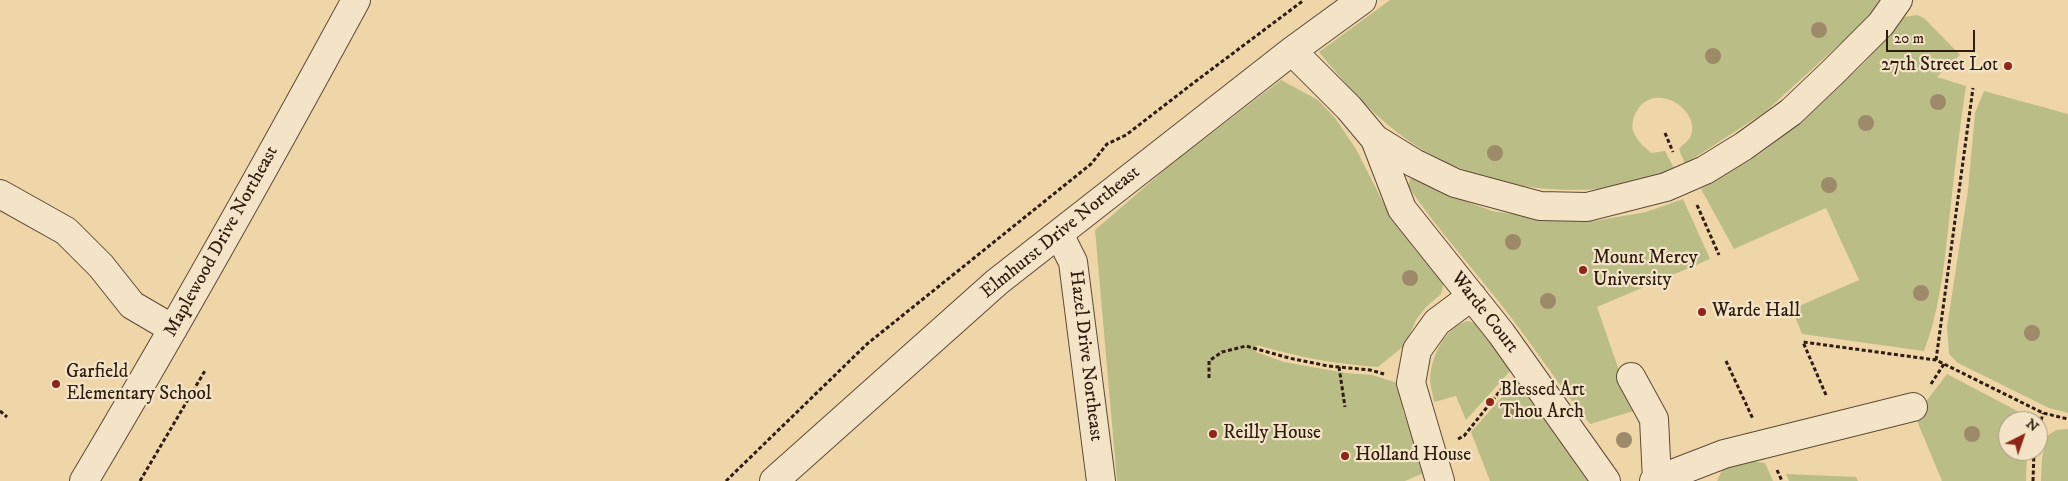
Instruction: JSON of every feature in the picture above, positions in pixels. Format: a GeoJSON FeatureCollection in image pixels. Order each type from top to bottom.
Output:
{"type":"FeatureCollection","features":[{"type":"Feature","properties":{"kind":"street","name":"Maplewood Drive Northeast"},"geometry":{"type":"LineString","coordinates":[[84,481],[173,329],[356,0]]}},
{"type":"Feature","properties":{"kind":"street","name":"Elmhurst Drive Northeast"},"geometry":{"type":"LineString","coordinates":[[774,481],[997,282],[1292,51],[1362,0]]}},
{"type":"Feature","properties":{"kind":"street"},"geometry":{"type":"LineString","coordinates":[[1292,51],[1349,108],[1375,139],[1414,163],[1455,183],[1540,206],[1587,207],[1666,187],[1705,170],[1744,146],[1791,112],[1881,24],[1898,0]]}},
{"type":"Feature","properties":{"kind":"street","name":"Warde Court"},"geometry":{"type":"LineString","coordinates":[[1375,139],[1402,209],[1472,296],[1606,481]]}},
{"type":"Feature","properties":{"kind":"street"},"geometry":{"type":"LineString","coordinates":[[0,194],[66,231],[101,266],[132,305],[173,329]]}},
{"type":"Feature","properties":{"kind":"street","name":"Hazel Drive Northeast"},"geometry":{"type":"LineString","coordinates":[[1059,234],[1073,262],[1101,481]]}},
{"type":"Feature","properties":{"kind":"street"},"geometry":{"type":"LineString","coordinates":[[1440,481],[1411,383],[1418,350],[1437,322],[1472,296]]}},
{"type":"Feature","properties":{"kind":"street"},"geometry":{"type":"LineString","coordinates":[[1632,377],[1654,419],[1655,480],[1724,454],[1913,407]]}},
{"type":"Feature","properties":{"kind":"path"},"geometry":{"type":"LineString","coordinates":[[1936,360],[1973,88]]}},
{"type":"Feature","properties":{"kind":"path"},"geometry":{"type":"LineString","coordinates":[[1826,395],[1803,342],[1936,360],[2039,411]]}},
{"type":"Feature","properties":{"kind":"path"},"geometry":{"type":"LineString","coordinates":[[1209,378],[1209,361],[1222,352],[1246,346],[1289,358],[1338,367],[1370,370],[1411,383]]}},
{"type":"Feature","properties":{"kind":"path"},"geometry":{"type":"LineString","coordinates":[[1338,367],[1345,407]]}},
{"type":"Feature","properties":{"kind":"path"},"geometry":{"type":"LineString","coordinates":[[1432,454],[1464,436],[1497,394],[1525,367]]}},
{"type":"Feature","properties":{"kind":"path"},"geometry":{"type":"LineString","coordinates":[[140,481],[206,369]]}},
{"type":"Feature","properties":{"kind":"path"},"geometry":{"type":"LineString","coordinates":[[0,411],[7,417]]}},
{"type":"Feature","properties":{"kind":"path"},"geometry":{"type":"LineString","coordinates":[[2048,414],[2068,419]]}},
{"type":"Feature","properties":{"kind":"path"},"geometry":{"type":"LineString","coordinates":[[2033,481],[2034,461]]}},
{"type":"Feature","properties":{"kind":"green space"},"geometry":{"type":"Polygon","coordinates":[[[1390,0],[1882,0],[1864,22],[1765,112],[1685,164],[1679,149],[1690,138],[1692,127],[1689,117],[1673,101],[1662,98],[1651,99],[1641,105],[1634,117],[1633,123],[1636,137],[1651,153],[1665,151],[1675,170],[1650,181],[1635,185],[1576,190],[1511,184],[1490,179],[1450,164],[1430,154],[1398,133],[1356,95],[1319,52],[1390,0]]]}},
{"type":"Feature","properties":{"kind":"green space"},"geometry":{"type":"Polygon","coordinates":[[[1917,15],[1924,18],[1960,55],[1937,77],[1966,86],[1942,279],[1935,315],[1924,351],[1802,334],[1792,309],[1859,280],[1826,208],[1734,249],[1701,189],[1760,154],[1806,118],[1864,63],[1904,17],[1917,15]]]}},
{"type":"Feature","properties":{"kind":"green space"},"geometry":{"type":"Polygon","coordinates":[[[1281,80],[1318,100],[1335,118],[1356,149],[1388,212],[1444,282],[1441,294],[1426,307],[1416,320],[1405,345],[1378,367],[1317,359],[1257,345],[1256,352],[1284,362],[1346,373],[1372,375],[1401,384],[1403,411],[1426,472],[1405,481],[1117,481],[1095,230],[1169,166],[1281,80]]]}},
{"type":"Feature","properties":{"kind":"green space"},"geometry":{"type":"Polygon","coordinates":[[[1984,91],[2068,114],[2068,413],[2049,408],[1958,363],[1949,354],[1947,327],[1968,190],[1975,113],[1984,91]]]}},
{"type":"Feature","properties":{"kind":"green space"},"geometry":{"type":"Polygon","coordinates":[[[1410,179],[1419,179],[1447,194],[1492,211],[1546,219],[1594,221],[1646,212],[1683,199],[1710,259],[1597,307],[1621,376],[1637,410],[1590,424],[1514,321],[1419,202],[1408,186],[1410,179]]]}},
{"type":"Feature","properties":{"kind":"green space"},"geometry":{"type":"Polygon","coordinates":[[[1467,321],[1477,323],[1511,370],[1466,420],[1456,396],[1434,402],[1430,378],[1433,361],[1446,336],[1467,321]]]}},
{"type":"Feature","properties":{"kind":"green space"},"geometry":{"type":"Polygon","coordinates":[[[1947,374],[2017,411],[1998,411],[1998,461],[2027,461],[2026,481],[1942,481],[1915,416],[1947,374]]]}},
{"type":"Feature","properties":{"kind":"green space"},"geometry":{"type":"Polygon","coordinates":[[[1517,380],[1575,458],[1589,481],[1490,481],[1471,432],[1517,380]]]}},
{"type":"Feature","properties":{"kind":"green space"},"geometry":{"type":"Polygon","coordinates":[[[2068,429],[2068,481],[2041,481],[2042,461],[2048,461],[2048,435],[2056,430],[2068,429]]]}},
{"type":"Feature","properties":{"kind":"green space"},"geometry":{"type":"Polygon","coordinates":[[[1746,460],[1765,463],[1773,481],[1717,481],[1722,470],[1746,460]]]}},
{"type":"Feature","properties":{"kind":"green space"},"geometry":{"type":"Polygon","coordinates":[[[1786,474],[1856,477],[1858,481],[1789,481],[1786,474]]]}},
{"type":"Feature","properties":{"kind":"place","name":"27th Street Lot"},"geometry":{"type":"Point","coordinates":[2008,66]}},
{"type":"Feature","properties":{"kind":"place","name":"Mount Mercy University"},"geometry":{"type":"Point","coordinates":[1583,270]}},
{"type":"Feature","properties":{"kind":"place","name":"Warde Hall"},"geometry":{"type":"Point","coordinates":[1702,312]}},
{"type":"Feature","properties":{"kind":"place","name":"Garfield Elementary School"},"geometry":{"type":"Point","coordinates":[56,384]}},
{"type":"Feature","properties":{"kind":"place","name":"Blessed Art Thou Arch"},"geometry":{"type":"Point","coordinates":[1490,402]}},
{"type":"Feature","properties":{"kind":"place","name":"Reilly House"},"geometry":{"type":"Point","coordinates":[1213,434]}},
{"type":"Feature","properties":{"kind":"place","name":"Holland House"},"geometry":{"type":"Point","coordinates":[1345,456]}}]}
